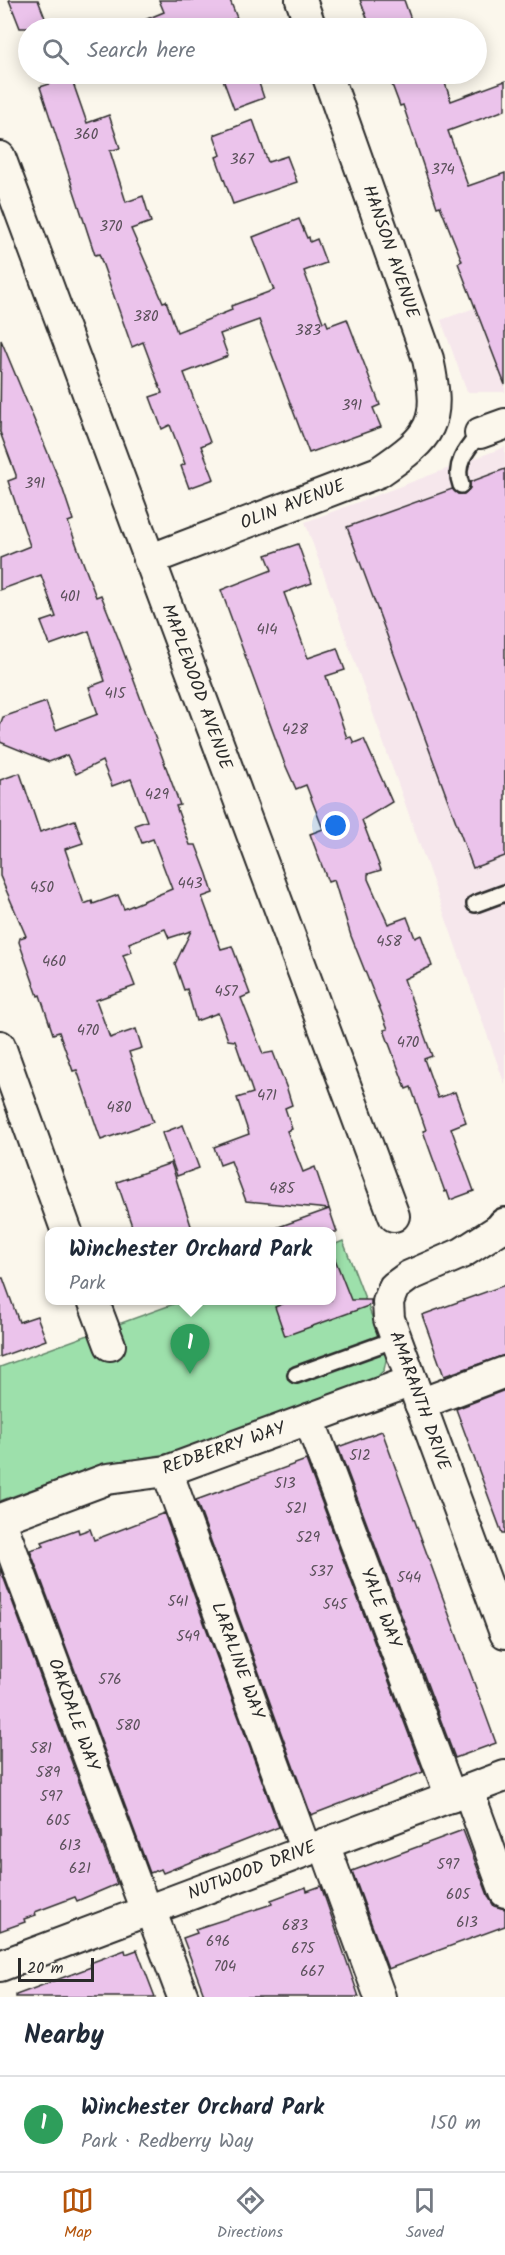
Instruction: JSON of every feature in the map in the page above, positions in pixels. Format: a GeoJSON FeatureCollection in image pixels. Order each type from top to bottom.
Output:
{"type":"FeatureCollection","features":[{"type":"Feature","properties":{"kind":"street"},"geometry":{"type":"LineString","coordinates":[[301,0],[307,18]]}},
{"type":"Feature","properties":{"kind":"street","name":"HANSON AVENUE"},"geometry":{"type":"LineString","coordinates":[[331,84],[428,359],[435,389],[433,416],[427,433]]}},
{"type":"Feature","properties":{"kind":"street","name":"MAPLEWOOD AVENUE"},"geometry":{"type":"LineString","coordinates":[[0,157],[394,1216]]}},
{"type":"Feature","properties":{"kind":"street","name":"OLIN AVENUE"},"geometry":{"type":"LineString","coordinates":[[149,560],[379,472],[412,450],[427,433]]}},
{"type":"Feature","properties":{"kind":"street"},"geometry":{"type":"LineString","coordinates":[[0,1046],[65,1227]]}},
{"type":"Feature","properties":{"kind":"street","name":"AMARANTH DRIVE"},"geometry":{"type":"LineString","coordinates":[[504,1226],[462,1253],[409,1276],[394,1287],[388,1302],[388,1311],[416,1392],[496,1579],[505,1633]]}},
{"type":"Feature","properties":{"kind":"street"},"geometry":{"type":"LineString","coordinates":[[95,1305],[111,1345]]}},
{"type":"Feature","properties":{"kind":"street","name":"REDBERRY WAY"},"geometry":{"type":"LineString","coordinates":[[0,1519],[107,1479],[167,1472],[309,1419],[505,1372]]}},
{"type":"Feature","properties":{"kind":"street","name":"YALE WAY"},"geometry":{"type":"LineString","coordinates":[[309,1419],[459,1793],[505,1892]]}},
{"type":"Feature","properties":{"kind":"street","name":"LARALINE WAY"},"geometry":{"type":"LineString","coordinates":[[167,1472],[315,1847],[380,1997]]}},
{"type":"Feature","properties":{"kind":"street","name":"OAKDALE WAY"},"geometry":{"type":"LineString","coordinates":[[0,1519],[183,1997]]}},
{"type":"Feature","properties":{"kind":"street","name":"NUTWOOD DRIVE"},"geometry":{"type":"LineString","coordinates":[[0,1966],[505,1776]]}},
{"type":"Feature","properties":{"kind":"lane"},"geometry":{"type":"LineString","coordinates":[[461,485],[458,477],[462,454],[493,428]]}},
{"type":"Feature","properties":{"kind":"lane"},"geometry":{"type":"LineString","coordinates":[[475,904],[505,893]]}},
{"type":"Feature","properties":{"kind":"lane"},"geometry":{"type":"LineString","coordinates":[[296,1375],[396,1339]]}},
{"type":"Feature","properties":{"kind":"shaded area"},"geometry":{"type":"Polygon","coordinates":[[[505,297],[505,392],[467,392],[441,320],[505,297]]]}},
{"type":"Feature","properties":{"kind":"shaded area"},"geometry":{"type":"Polygon","coordinates":[[[505,447],[505,1085],[305,522],[505,447]]]}},
{"type":"Feature","properties":{"kind":"green space"},"geometry":{"type":"Polygon","coordinates":[[[343,1241],[387,1356],[384,1370],[376,1378],[172,1453],[99,1465],[0,1501],[0,1367],[171,1305],[336,1305],[336,1244],[343,1241]]]}},
{"type":"Feature","properties":{"kind":"building"},"geometry":{"type":"Polygon","coordinates":[[[9,0],[38,0],[45,18],[18,18],[18,23],[9,0]]]}},
{"type":"Feature","properties":{"kind":"building"},"geometry":{"type":"Polygon","coordinates":[[[159,0],[230,0],[237,18],[149,18],[164,12],[159,0]]]}},
{"type":"Feature","properties":{"kind":"building"},"geometry":{"type":"Polygon","coordinates":[[[360,0],[404,0],[410,18],[367,18],[360,0]]]}},
{"type":"Feature","properties":{"kind":"building"},"geometry":{"type":"Polygon","coordinates":[[[505,81],[505,110],[448,131],[468,186],[505,173],[505,385],[458,263],[462,261],[440,206],[437,207],[403,105],[400,106],[392,84],[445,84],[451,101],[505,81]]]}},
{"type":"Feature","properties":{"kind":"building"},"geometry":{"type":"Polygon","coordinates":[[[49,84],[73,84],[87,123],[109,115],[120,148],[110,151],[126,202],[143,196],[151,222],[131,229],[163,302],[166,301],[177,332],[232,310],[231,306],[274,290],[253,237],[299,219],[310,242],[317,239],[326,263],[304,271],[323,322],[326,321],[328,326],[347,319],[380,405],[373,408],[381,427],[309,453],[259,320],[220,334],[228,356],[184,373],[210,442],[201,446],[214,479],[189,488],[181,466],[185,464],[170,425],[162,429],[150,397],[162,393],[143,342],[132,347],[99,254],[95,255],[40,87],[49,84]]]}},
{"type":"Feature","properties":{"kind":"building"},"geometry":{"type":"Polygon","coordinates":[[[225,84],[259,84],[264,98],[234,109],[225,84]]]}},
{"type":"Feature","properties":{"kind":"building"},"geometry":{"type":"Polygon","coordinates":[[[253,120],[268,162],[287,156],[297,182],[233,204],[216,157],[221,155],[214,135],[253,120]]]}},
{"type":"Feature","properties":{"kind":"building"},"geometry":{"type":"Polygon","coordinates":[[[1,340],[62,487],[73,520],[68,522],[96,597],[101,595],[119,640],[180,805],[176,806],[190,845],[196,845],[207,874],[213,893],[202,897],[221,949],[232,946],[250,994],[241,998],[263,1054],[273,1052],[287,1089],[292,1105],[285,1108],[292,1129],[287,1131],[303,1172],[315,1167],[335,1227],[279,1227],[329,1209],[246,1201],[231,1161],[220,1165],[214,1147],[249,1134],[237,1098],[253,1093],[235,1041],[228,1040],[218,1013],[196,1021],[187,989],[184,990],[175,964],[191,931],[169,938],[165,929],[129,943],[132,952],[123,955],[135,986],[96,1000],[110,1038],[136,1029],[142,1048],[129,1052],[153,1122],[101,1140],[77,1070],[73,1071],[59,1032],[53,1034],[19,942],[20,938],[26,936],[0,876],[0,780],[20,773],[40,832],[75,820],[83,843],[65,849],[84,904],[92,901],[93,904],[118,895],[124,909],[172,889],[153,839],[142,843],[135,825],[147,821],[131,779],[112,786],[102,761],[76,774],[67,755],[49,762],[0,742],[0,725],[3,717],[46,702],[56,730],[98,714],[89,687],[105,681],[89,631],[50,645],[41,622],[56,617],[41,575],[0,590],[0,558],[30,546],[8,481],[16,478],[16,475],[0,432],[1,340]]]}},
{"type":"Feature","properties":{"kind":"building"},"geometry":{"type":"Polygon","coordinates":[[[505,469],[505,856],[473,868],[347,527],[452,489],[458,494],[464,494],[470,488],[470,482],[505,469]]]}},
{"type":"Feature","properties":{"kind":"building"},"geometry":{"type":"Polygon","coordinates":[[[298,544],[312,583],[284,593],[308,658],[337,648],[345,670],[326,676],[347,738],[351,737],[354,743],[364,739],[392,802],[362,820],[381,870],[368,874],[368,879],[388,924],[407,917],[415,938],[421,935],[432,966],[404,979],[432,1056],[424,1059],[438,1098],[455,1092],[466,1122],[451,1128],[474,1191],[450,1200],[423,1131],[426,1130],[411,1087],[406,1089],[384,1030],[388,1029],[351,936],[334,880],[328,882],[310,834],[323,829],[306,785],[296,789],[284,762],[221,590],[272,570],[266,555],[298,544]]]}},
{"type":"Feature","properties":{"kind":"building"},"geometry":{"type":"Polygon","coordinates":[[[183,1125],[199,1168],[177,1176],[162,1133],[183,1125]]]}},
{"type":"Feature","properties":{"kind":"building"},"geometry":{"type":"Polygon","coordinates":[[[171,1163],[191,1227],[132,1227],[117,1182],[171,1163]]]}},
{"type":"Feature","properties":{"kind":"building"},"geometry":{"type":"Polygon","coordinates":[[[336,1262],[351,1300],[371,1300],[371,1305],[285,1336],[275,1307],[280,1305],[336,1305],[336,1262]]]}},
{"type":"Feature","properties":{"kind":"building"},"geometry":{"type":"Polygon","coordinates":[[[0,1278],[3,1278],[19,1322],[37,1316],[46,1340],[0,1357],[0,1278]]]}},
{"type":"Feature","properties":{"kind":"building"},"geometry":{"type":"Polygon","coordinates":[[[505,1285],[505,1355],[444,1376],[422,1315],[505,1285]]]}},
{"type":"Feature","properties":{"kind":"building"},"geometry":{"type":"Polygon","coordinates":[[[505,1390],[505,1533],[502,1533],[456,1409],[505,1390]]]}},
{"type":"Feature","properties":{"kind":"building"},"geometry":{"type":"Polygon","coordinates":[[[382,1431],[496,1743],[455,1758],[338,1447],[382,1431]]]}},
{"type":"Feature","properties":{"kind":"building"},"geometry":{"type":"Polygon","coordinates":[[[306,1460],[423,1772],[311,1815],[196,1500],[306,1460]]]}},
{"type":"Feature","properties":{"kind":"building"},"geometry":{"type":"Polygon","coordinates":[[[164,1513],[279,1827],[163,1873],[161,1869],[150,1873],[30,1550],[44,1546],[42,1542],[78,1529],[79,1533],[90,1529],[94,1540],[164,1513]]]}},
{"type":"Feature","properties":{"kind":"building"},"geometry":{"type":"Polygon","coordinates":[[[0,1568],[117,1884],[77,1901],[75,1897],[35,1912],[36,1915],[24,1919],[25,1922],[0,1931],[0,1568]]]}},
{"type":"Feature","properties":{"kind":"building"},"geometry":{"type":"Polygon","coordinates":[[[463,1830],[489,1898],[494,1906],[505,1909],[505,1926],[388,1969],[352,1871],[463,1830]]]}},
{"type":"Feature","properties":{"kind":"building"},"geometry":{"type":"Polygon","coordinates":[[[321,1886],[359,1997],[205,1997],[183,1938],[197,1933],[195,1929],[272,1904],[271,1900],[306,1887],[307,1891],[321,1886]]]}},
{"type":"Feature","properties":{"kind":"building"},"geometry":{"type":"Polygon","coordinates":[[[125,1950],[126,1954],[137,1950],[155,1997],[16,1997],[16,1995],[91,1967],[90,1963],[125,1950]]]}},
{"type":"Feature","properties":{"kind":"place","name":"Winchester Orchard Park"},"geometry":{"type":"Point","coordinates":[190,1374]}}]}
